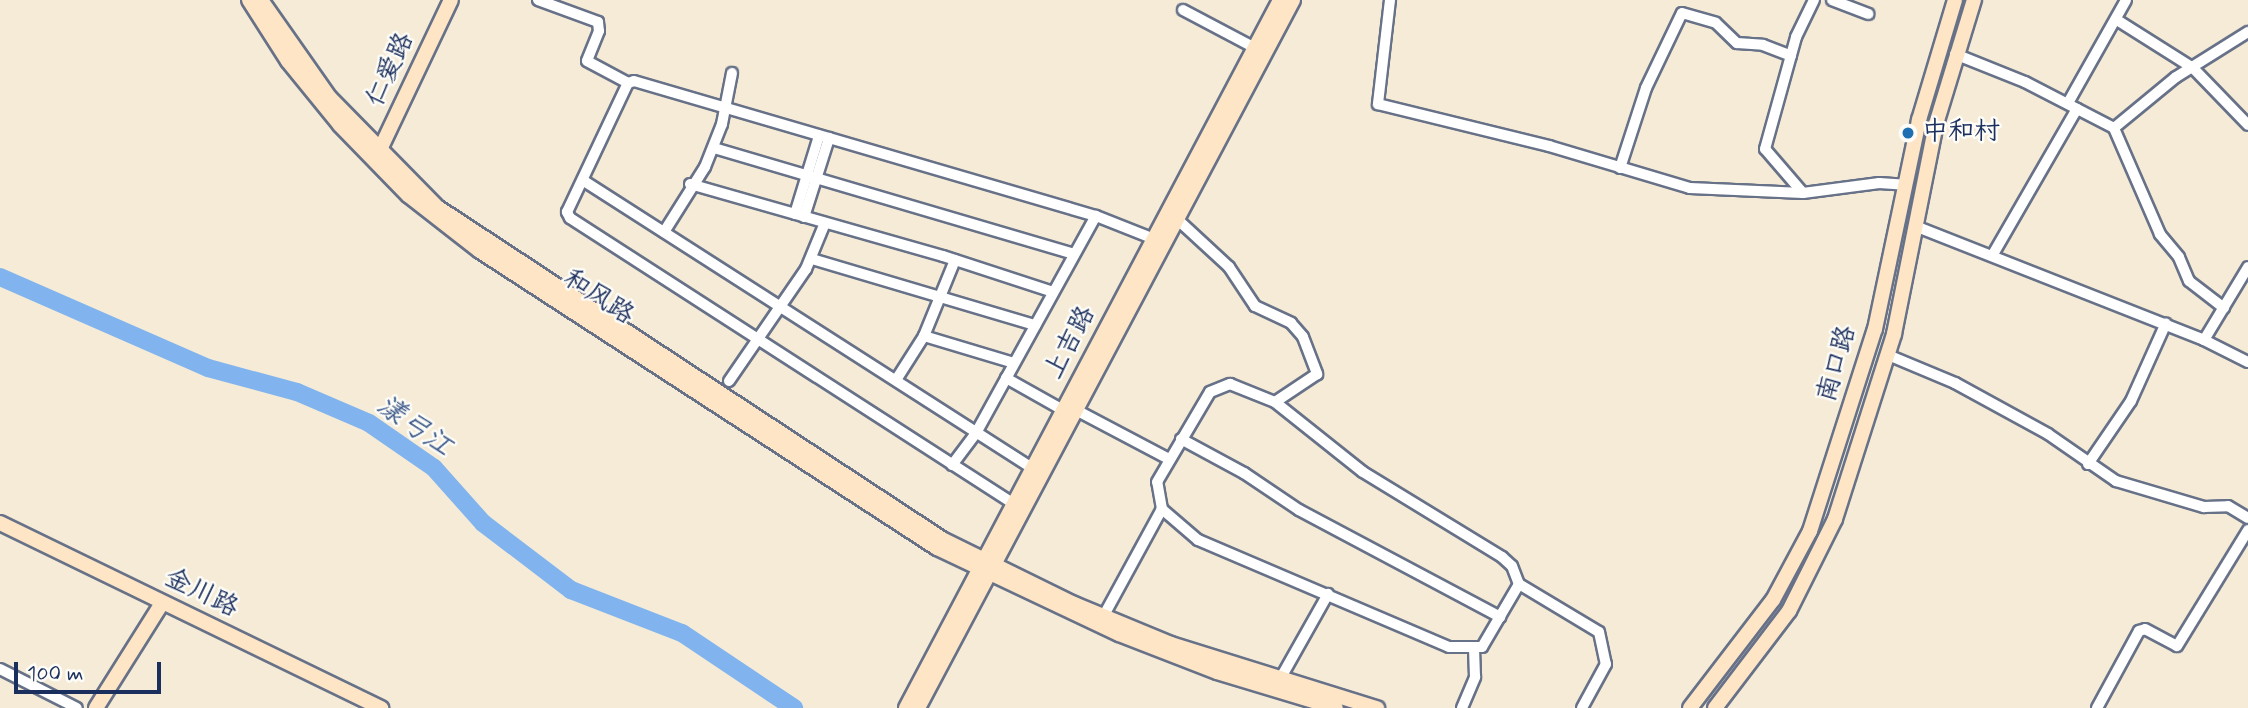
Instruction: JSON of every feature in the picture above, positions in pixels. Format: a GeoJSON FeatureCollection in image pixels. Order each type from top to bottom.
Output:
{"type":"FeatureCollection","features":[{"type":"Feature","properties":{"kind":"main road","name":"和风路"},"geometry":{"type":"LineString","coordinates":[[249,0],[304,83],[376,157],[422,194],[486,243],[985,567]]}},
{"type":"Feature","properties":{"kind":"main road","name":"和风路"},"geometry":{"type":"LineString","coordinates":[[261,0],[313,77],[376,157]]}},
{"type":"Feature","properties":{"kind":"main road","name":"仁爱路"},"geometry":{"type":"LineString","coordinates":[[376,157],[451,0]]}},
{"type":"Feature","properties":{"kind":"main road","name":"上吉路"},"geometry":{"type":"LineString","coordinates":[[918,708],[1032,468],[1070,410],[1154,239],[1280,0]]}},
{"type":"Feature","properties":{"kind":"main road","name":"上吉路"},"geometry":{"type":"LineString","coordinates":[[906,708],[1177,219],[1293,0]]}},
{"type":"Feature","properties":{"kind":"main road","name":"南口路"},"geometry":{"type":"LineString","coordinates":[[1690,708],[1773,600],[1810,531],[1875,329],[1929,81],[1955,0]]}},
{"type":"Feature","properties":{"kind":"main road","name":"南口路"},"geometry":{"type":"LineString","coordinates":[[1715,708],[1789,611],[1819,558],[1888,355],[1955,54],[1975,0]]}},
{"type":"Feature","properties":{"kind":"main road","name":"金川路"},"geometry":{"type":"LineString","coordinates":[[0,523],[381,708]]}},
{"type":"Feature","properties":{"kind":"main road"},"geometry":{"type":"LineString","coordinates":[[985,567],[1103,617],[1279,681],[1377,708]]}},
{"type":"Feature","properties":{"kind":"main road"},"geometry":{"type":"LineString","coordinates":[[985,567],[1167,653],[1336,708]]}},
{"type":"Feature","properties":{"kind":"main road"},"geometry":{"type":"LineString","coordinates":[[96,708],[162,603]]}},
{"type":"Feature","properties":{"kind":"street"},"geometry":{"type":"LineString","coordinates":[[538,0],[598,22],[600,31],[587,61],[628,83],[634,81],[1096,216],[1154,239]]}},
{"type":"Feature","properties":{"kind":"street"},"geometry":{"type":"LineString","coordinates":[[1390,0],[1378,104],[1549,146],[1690,188],[1802,194],[1879,183],[1905,185]]}},
{"type":"Feature","properties":{"kind":"street"},"geometry":{"type":"LineString","coordinates":[[1802,194],[1765,149],[1791,56],[1814,0]]}},
{"type":"Feature","properties":{"kind":"street"},"geometry":{"type":"LineString","coordinates":[[1832,0],[1868,14]]}},
{"type":"Feature","properties":{"kind":"street"},"geometry":{"type":"LineString","coordinates":[[1992,256],[2126,0]]}},
{"type":"Feature","properties":{"kind":"street"},"geometry":{"type":"LineString","coordinates":[[1183,10],[1255,48]]}},
{"type":"Feature","properties":{"kind":"street"},"geometry":{"type":"LineString","coordinates":[[1620,168],[1646,89],[1682,13],[1716,23],[1737,43],[1763,45],[1791,56]]}},
{"type":"Feature","properties":{"kind":"street"},"geometry":{"type":"LineString","coordinates":[[2117,20],[2193,68],[2248,125]]}},
{"type":"Feature","properties":{"kind":"street"},"geometry":{"type":"LineString","coordinates":[[2114,128],[2193,68],[2248,32]]}},
{"type":"Feature","properties":{"kind":"street"},"geometry":{"type":"LineString","coordinates":[[1955,54],[2072,106],[2114,128],[2160,234],[2179,257],[2189,282],[2224,308]]}},
{"type":"Feature","properties":{"kind":"street"},"geometry":{"type":"LineString","coordinates":[[664,233],[713,148],[732,74]]}},
{"type":"Feature","properties":{"kind":"street"},"geometry":{"type":"LineString","coordinates":[[628,83],[584,181],[567,212],[569,218],[1014,504]]}},
{"type":"Feature","properties":{"kind":"street"},"geometry":{"type":"LineString","coordinates":[[693,185],[724,107]]}},
{"type":"Feature","properties":{"kind":"street"},"geometry":{"type":"LineString","coordinates":[[799,215],[824,137]]}},
{"type":"Feature","properties":{"kind":"street"},"geometry":{"type":"LineString","coordinates":[[713,148],[1074,254]]}},
{"type":"Feature","properties":{"kind":"street"},"geometry":{"type":"LineString","coordinates":[[584,181],[1032,468]]}},
{"type":"Feature","properties":{"kind":"street"},"geometry":{"type":"LineString","coordinates":[[693,185],[955,260],[1053,292]]}},
{"type":"Feature","properties":{"kind":"street"},"geometry":{"type":"LineString","coordinates":[[952,465],[976,432],[1096,216]]}},
{"type":"Feature","properties":{"kind":"street"},"geometry":{"type":"LineString","coordinates":[[1177,219],[1222,260],[1255,306],[1291,323],[1303,337],[1317,374],[1275,402]]}},
{"type":"Feature","properties":{"kind":"street"},"geometry":{"type":"LineString","coordinates":[[729,382],[812,259],[825,223]]}},
{"type":"Feature","properties":{"kind":"street"},"geometry":{"type":"LineString","coordinates":[[1915,226],[2166,323],[2248,362]]}},
{"type":"Feature","properties":{"kind":"street"},"geometry":{"type":"LineString","coordinates":[[812,259],[1035,325]]}},
{"type":"Feature","properties":{"kind":"street"},"geometry":{"type":"LineString","coordinates":[[896,380],[924,335],[955,260]]}},
{"type":"Feature","properties":{"kind":"street"},"geometry":{"type":"LineString","coordinates":[[2204,340],[2248,267]]}},
{"type":"Feature","properties":{"kind":"street"},"geometry":{"type":"LineString","coordinates":[[2088,464],[2131,401],[2166,323]]}},
{"type":"Feature","properties":{"kind":"street"},"geometry":{"type":"LineString","coordinates":[[924,335],[1014,363]]}},
{"type":"Feature","properties":{"kind":"street"},"geometry":{"type":"LineString","coordinates":[[1888,355],[1955,383],[2048,434],[2116,481],[2204,507],[2228,506],[2248,518]]}},
{"type":"Feature","properties":{"kind":"street"},"geometry":{"type":"LineString","coordinates":[[1006,378],[1169,459]]}},
{"type":"Feature","properties":{"kind":"street"},"geometry":{"type":"LineString","coordinates":[[1518,584],[1482,647],[1449,647],[1198,540],[1162,509],[1156,488],[1169,459],[1205,397],[1223,385],[1275,402],[1363,472],[1502,556],[1512,566],[1518,584],[1600,632],[1604,641],[1605,664],[1582,708]]}},
{"type":"Feature","properties":{"kind":"street"},"geometry":{"type":"LineString","coordinates":[[1181,439],[1244,473],[1298,510],[1500,617]]}},
{"type":"Feature","properties":{"kind":"street"},"geometry":{"type":"LineString","coordinates":[[1103,617],[1162,509]]}},
{"type":"Feature","properties":{"kind":"street"},"geometry":{"type":"LineString","coordinates":[[2097,708],[2134,635],[2145,629],[2177,646],[2248,530]]}},
{"type":"Feature","properties":{"kind":"street"},"geometry":{"type":"LineString","coordinates":[[1279,681],[1328,594]]}},
{"type":"Feature","properties":{"kind":"street"},"geometry":{"type":"LineString","coordinates":[[1462,708],[1475,677],[1474,649]]}},
{"type":"Feature","properties":{"kind":"street"},"geometry":{"type":"LineString","coordinates":[[0,669],[77,708]]}},
{"type":"Feature","properties":{"kind":"waterway","name":"漾弓江"},"geometry":{"type":"LineString","coordinates":[[0,277],[208,368],[297,392],[369,423],[434,468],[483,523],[571,590],[682,633],[794,708]]}},
{"type":"Feature","properties":{"kind":"place","name":"中和村"},"geometry":{"type":"Point","coordinates":[1908,133]}}]}
